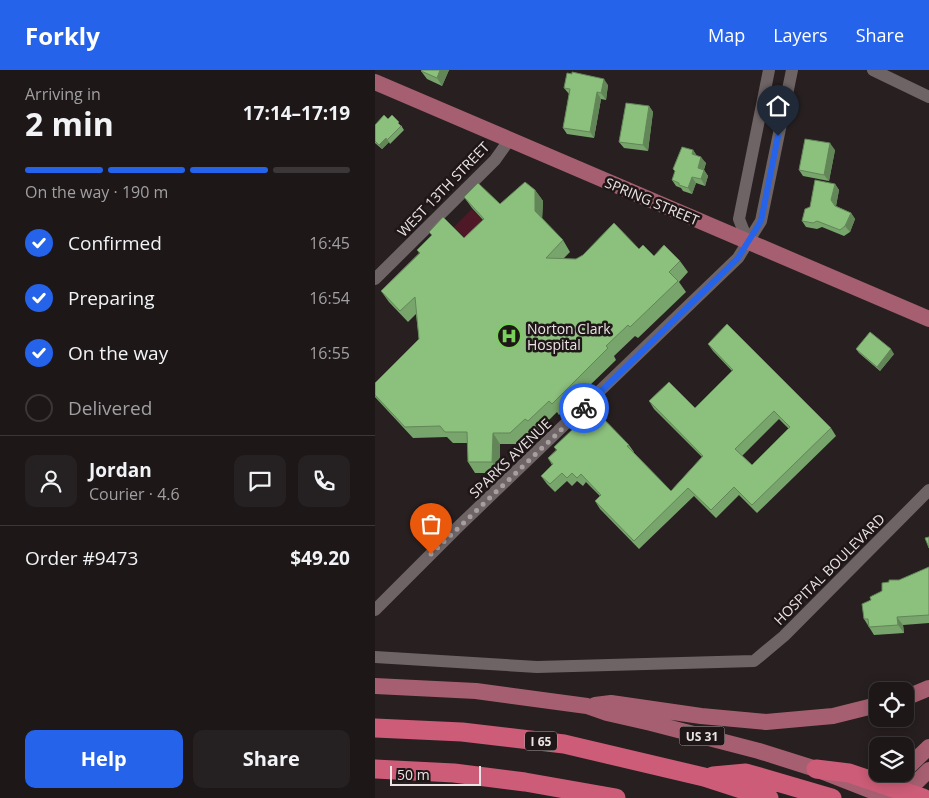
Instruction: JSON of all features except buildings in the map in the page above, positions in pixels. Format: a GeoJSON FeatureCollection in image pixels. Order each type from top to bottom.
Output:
{"type":"FeatureCollection","features":[{"type":"Feature","properties":{"kind":"highway","name":"I 65"},"geometry":{"type":"LineString","coordinates":[[375,728],[462,732],[564,744],[704,777],[769,798]]}},
{"type":"Feature","properties":{"kind":"highway"},"geometry":{"type":"LineString","coordinates":[[816,768],[923,798]]}},
{"type":"Feature","properties":{"kind":"highway"},"geometry":{"type":"LineString","coordinates":[[375,769],[454,773],[525,782],[617,798]]}},
{"type":"Feature","properties":{"kind":"highway"},"geometry":{"type":"LineString","coordinates":[[704,777],[746,773],[830,797]]}},
{"type":"Feature","properties":{"kind":"main road","name":"SPRING STREET"},"geometry":{"type":"LineString","coordinates":[[375,82],[929,319]]}},
{"type":"Feature","properties":{"kind":"main road","name":"US 31"},"geometry":{"type":"LineString","coordinates":[[375,686],[476,691],[587,706],[607,713],[816,768]]}},
{"type":"Feature","properties":{"kind":"main road"},"geometry":{"type":"LineString","coordinates":[[914,694],[929,688]]}},
{"type":"Feature","properties":{"kind":"main road"},"geometry":{"type":"LineString","coordinates":[[587,706],[611,703],[701,716],[766,722],[833,716],[869,707]]}},
{"type":"Feature","properties":{"kind":"main road"},"geometry":{"type":"LineString","coordinates":[[914,761],[929,747]]}},
{"type":"Feature","properties":{"kind":"main road"},"geometry":{"type":"LineString","coordinates":[[900,798],[929,770]]}},
{"type":"Feature","properties":{"kind":"main road"},"geometry":{"type":"LineString","coordinates":[[847,777],[890,798]]}},
{"type":"Feature","properties":{"kind":"main road"},"geometry":{"type":"LineString","coordinates":[[876,798],[893,782]]}},
{"type":"Feature","properties":{"kind":"street"},"geometry":{"type":"LineString","coordinates":[[748,242],[739,219],[769,70]]}},
{"type":"Feature","properties":{"kind":"street","name":"SPARKS AVENUE"},"geometry":{"type":"LineString","coordinates":[[375,610],[458,527],[738,258],[761,221],[791,70]]}},
{"type":"Feature","properties":{"kind":"street"},"geometry":{"type":"LineString","coordinates":[[873,70],[929,97]]}},
{"type":"Feature","properties":{"kind":"street","name":"WEST 13TH STREET"},"geometry":{"type":"LineString","coordinates":[[375,279],[495,160],[511,139]]}},
{"type":"Feature","properties":{"kind":"street","name":"HOSPITAL BOULEVARD"},"geometry":{"type":"LineString","coordinates":[[375,657],[537,667],[754,661],[783,636],[929,490]]}},
{"type":"Feature","properties":{"kind":"shaded area"},"geometry":{"type":"Polygon","coordinates":[[[472,209],[486,224],[467,242],[453,228],[472,209]]]}},
{"type":"Feature","properties":{"kind":"way so far"},"geometry":{"type":"LineString","coordinates":[[431,554],[584,408]]}},
{"type":"Feature","properties":{"kind":"place","name":"Norton Clark Hospital"},"geometry":{"type":"Point","coordinates":[509,336]}},
{"type":"Feature","properties":{"kind":"route"},"geometry":{"type":"LineString","coordinates":[[584,408],[738,258],[761,221],[778,136]]}}]}
